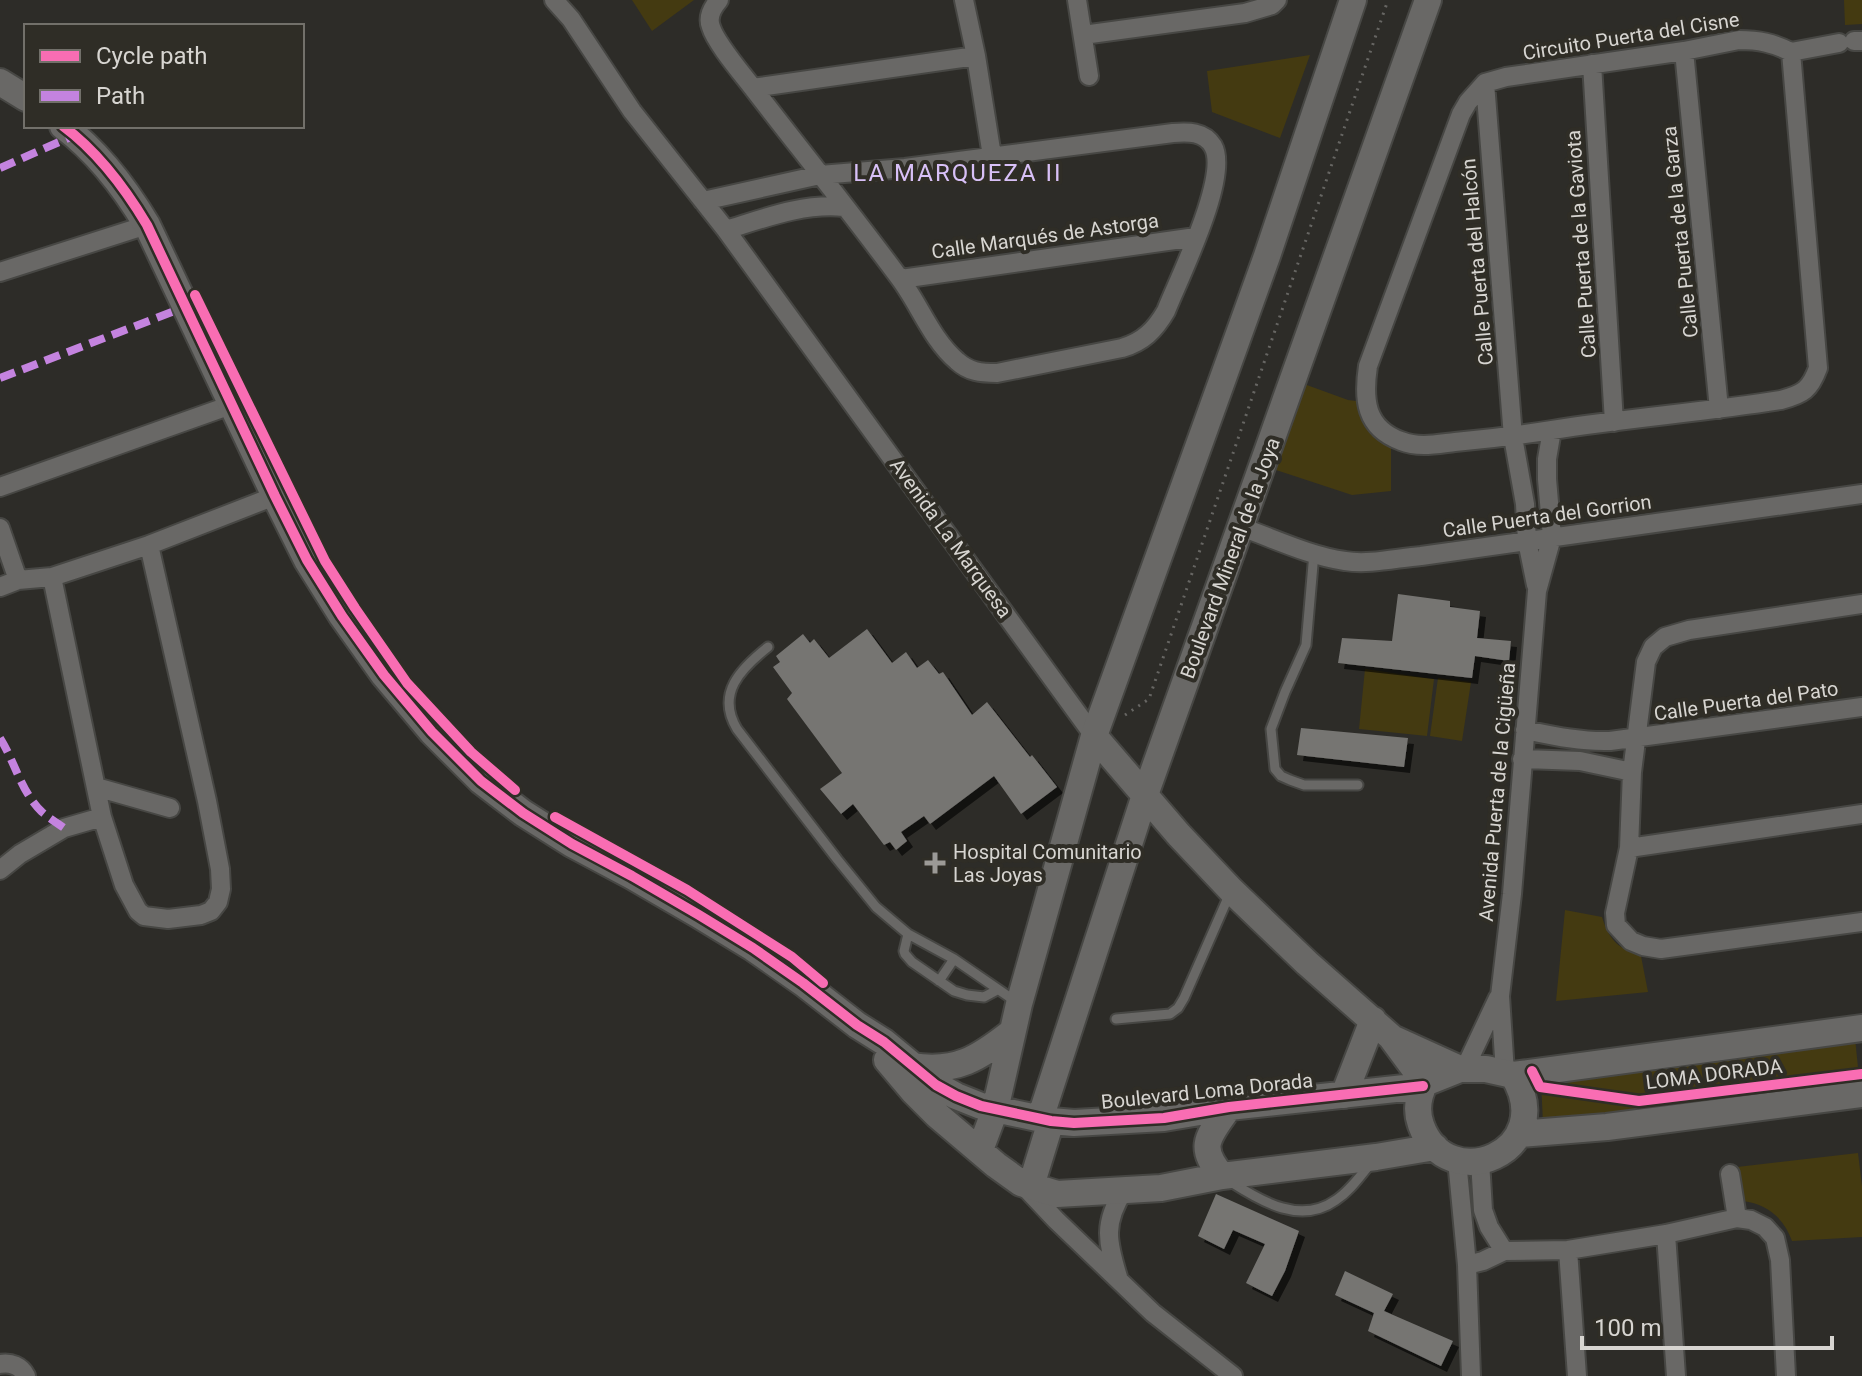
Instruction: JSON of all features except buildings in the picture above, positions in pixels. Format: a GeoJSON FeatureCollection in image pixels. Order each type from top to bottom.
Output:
{"type":"FeatureCollection","features":[{"type":"Feature","properties":{"kind":"street","name":"Avenida La Marquesa"},"geometry":{"type":"LineString","coordinates":[[554,0],[571,19],[632,111],[726,230],[1094,736],[1231,890],[1382,1029],[1424,1085]]}},
{"type":"Feature","properties":{"kind":"street"},"geometry":{"type":"LineString","coordinates":[[703,201],[820,175],[905,168],[1192,132],[1206,138],[1213,146],[1217,175],[1211,200],[1166,311],[1147,337],[1122,348],[997,373],[968,369],[941,344],[901,279],[844,207],[820,175],[753,88],[716,38],[710,26],[710,13],[719,0]]}},
{"type":"Feature","properties":{"kind":"street"},"geometry":{"type":"LineString","coordinates":[[964,0],[992,156]]}},
{"type":"Feature","properties":{"kind":"street"},"geometry":{"type":"LineString","coordinates":[[1077,0],[1089,76]]}},
{"type":"Feature","properties":{"kind":"street"},"geometry":{"type":"LineString","coordinates":[[1083,35],[1245,13],[1272,5],[1277,0]]}},
{"type":"Feature","properties":{"kind":"street"},"geometry":{"type":"LineString","coordinates":[[980,1150],[995,1110],[1019,1004],[1094,736],[1267,256],[1353,0]]}},
{"type":"Feature","properties":{"kind":"street","name":"Boulevard Mineral de la Joya"},"geometry":{"type":"LineString","coordinates":[[1046,1120],[1145,795],[1428,0]]}},
{"type":"Feature","properties":{"kind":"street","name":"Circuito Puerta del Cisne"},"geometry":{"type":"LineString","coordinates":[[1485,83],[1506,77],[1739,40],[1760,40],[1791,52]]}},
{"type":"Feature","properties":{"kind":"street"},"geometry":{"type":"LineString","coordinates":[[1485,83],[1461,114],[1368,366],[1365,390],[1375,423],[1387,435],[1419,446],[1513,437],[1781,400],[1807,389],[1818,368],[1791,52],[1852,42]]}},
{"type":"Feature","properties":{"kind":"street","name":"Calle Puerta de la Garza"},"geometry":{"type":"LineString","coordinates":[[1684,51],[1719,409]]}},
{"type":"Feature","properties":{"kind":"street"},"geometry":{"type":"LineString","coordinates":[[753,88],[976,56]]}},
{"type":"Feature","properties":{"kind":"street","name":"Calle Puerta de la Gaviota"},"geometry":{"type":"LineString","coordinates":[[1592,64],[1614,422]]}},
{"type":"Feature","properties":{"kind":"street"},"geometry":{"type":"LineString","coordinates":[[0,82],[24,97]]}},
{"type":"Feature","properties":{"kind":"street","name":"Calle Puerta del Halcón"},"geometry":{"type":"LineString","coordinates":[[1485,83],[1513,437]]}},
{"type":"Feature","properties":{"kind":"street"},"geometry":{"type":"LineString","coordinates":[[66,128],[101,162],[132,199],[307,560],[384,675],[432,732],[481,781],[523,813],[572,844],[646,883],[753,948],[803,983],[857,1025],[914,1092],[996,1165],[1026,1184],[1057,1194],[1161,1188],[1222,1176],[1376,1157],[1496,1156],[1509,1147],[1519,1134],[1524,1119],[1525,1104],[1521,1088],[1509,1074]]}},
{"type":"Feature","properties":{"kind":"street"},"geometry":{"type":"LineString","coordinates":[[726,230],[792,210],[828,205],[844,207]]}},
{"type":"Feature","properties":{"kind":"street"},"geometry":{"type":"LineString","coordinates":[[0,272],[147,225]]}},
{"type":"Feature","properties":{"kind":"street","name":"Calle Marqués de Astorga"},"geometry":{"type":"LineString","coordinates":[[901,279],[1196,237]]}},
{"type":"Feature","properties":{"kind":"street"},"geometry":{"type":"LineString","coordinates":[[0,487],[231,405]]}},
{"type":"Feature","properties":{"kind":"street"},"geometry":{"type":"LineString","coordinates":[[1552,430],[1547,459],[1552,537]]}},
{"type":"Feature","properties":{"kind":"street"},"geometry":{"type":"LineString","coordinates":[[1513,437],[1525,504],[1527,541]]}},
{"type":"Feature","properties":{"kind":"street","name":"Calle Puerta del Gorrion"},"geometry":{"type":"LineString","coordinates":[[1241,527],[1346,561],[1377,560],[1862,494]]}},
{"type":"Feature","properties":{"kind":"street"},"geometry":{"type":"LineString","coordinates":[[0,528],[9,584],[52,577],[149,545],[275,496]]}},
{"type":"Feature","properties":{"kind":"street","name":"Avenida Puerta de la Cigüeña"},"geometry":{"type":"LineString","coordinates":[[1509,1074],[1500,996],[1512,894],[1537,591],[1552,537]]}},
{"type":"Feature","properties":{"kind":"street","name":"Avenida Puerta de la Cigüeña"},"geometry":{"type":"LineString","coordinates":[[1527,541],[1537,591]]}},
{"type":"Feature","properties":{"kind":"street"},"geometry":{"type":"LineString","coordinates":[[52,577],[102,817],[124,885],[144,916],[168,919],[201,915],[211,911],[218,902],[220,869],[149,545]]}},
{"type":"Feature","properties":{"kind":"street"},"geometry":{"type":"LineString","coordinates":[[1862,604],[1689,630],[1665,637],[1653,647],[1646,662],[1632,772],[1629,848],[1615,913],[1616,925],[1631,941],[1661,949],[1862,922]]}},
{"type":"Feature","properties":{"kind":"street","name":"Calle Puerta del Pato"},"geometry":{"type":"LineString","coordinates":[[1525,730],[1589,742],[1862,707]]}},
{"type":"Feature","properties":{"kind":"street"},"geometry":{"type":"LineString","coordinates":[[1522,759],[1580,761],[1632,772]]}},
{"type":"Feature","properties":{"kind":"street"},"geometry":{"type":"LineString","coordinates":[[96,787],[170,808]]}},
{"type":"Feature","properties":{"kind":"street"},"geometry":{"type":"LineString","coordinates":[[1629,848],[1862,814]]}},
{"type":"Feature","properties":{"kind":"street"},"geometry":{"type":"LineString","coordinates":[[0,870],[20,854],[64,828],[102,817]]}},
{"type":"Feature","properties":{"kind":"street","name":"Avenida Puerta de la Cigüeña"},"geometry":{"type":"LineString","coordinates":[[1462,1069],[1500,996]]}},
{"type":"Feature","properties":{"kind":"street","name":"Boulevard Loma Dorada"},"geometry":{"type":"LineString","coordinates":[[857,1025],[884,1042],[936,1085],[956,1096],[995,1110],[1074,1123],[1164,1118],[1229,1107],[1424,1085]]}},
{"type":"Feature","properties":{"kind":"street"},"geometry":{"type":"LineString","coordinates":[[1504,1251],[1489,1227],[1457,1156],[1425,1134],[1419,1118],[1418,1102],[1424,1085],[1462,1069],[1486,1069],[1509,1074],[1862,1028]]}},
{"type":"Feature","properties":{"kind":"street","name":"Avenida La Marquesa"},"geometry":{"type":"LineString","coordinates":[[1382,1029],[1462,1069]]}},
{"type":"Feature","properties":{"kind":"street"},"geometry":{"type":"LineString","coordinates":[[1344,1095],[1382,1029]]}},
{"type":"Feature","properties":{"kind":"street"},"geometry":{"type":"LineString","coordinates":[[912,1066],[932,1069],[967,1062],[983,1055],[1012,1032]]}},
{"type":"Feature","properties":{"kind":"street"},"geometry":{"type":"LineString","coordinates":[[1519,1134],[1607,1127],[1862,1094]]}},
{"type":"Feature","properties":{"kind":"street"},"geometry":{"type":"LineString","coordinates":[[1222,1176],[1210,1163],[1206,1150],[1208,1141],[1229,1107]]}},
{"type":"Feature","properties":{"kind":"street"},"geometry":{"type":"LineString","coordinates":[[1026,1184],[1046,1120]]}},
{"type":"Feature","properties":{"kind":"street"},"geometry":{"type":"LineString","coordinates":[[1457,1156],[1467,1265],[1471,1376]]}},
{"type":"Feature","properties":{"kind":"street"},"geometry":{"type":"LineString","coordinates":[[1730,1174],[1737,1218]]}},
{"type":"Feature","properties":{"kind":"street"},"geometry":{"type":"LineString","coordinates":[[1026,1184],[1056,1220],[1153,1313],[1233,1376]]}},
{"type":"Feature","properties":{"kind":"street"},"geometry":{"type":"LineString","coordinates":[[1119,1280],[1109,1237],[1114,1206],[1124,1190]]}},
{"type":"Feature","properties":{"kind":"street"},"geometry":{"type":"LineString","coordinates":[[1467,1265],[1504,1251],[1568,1250],[1666,1234],[1737,1218],[1751,1220],[1765,1227],[1775,1238],[1780,1260],[1786,1376]]}},
{"type":"Feature","properties":{"kind":"street"},"geometry":{"type":"LineString","coordinates":[[1666,1234],[1676,1376]]}},
{"type":"Feature","properties":{"kind":"street"},"geometry":{"type":"LineString","coordinates":[[1568,1250],[1577,1376]]}},
{"type":"Feature","properties":{"kind":"street"},"geometry":{"type":"LineString","coordinates":[[3,1363],[22,1369],[26,1376]]}},
{"type":"Feature","properties":{"kind":"lane"},"geometry":{"type":"LineString","coordinates":[[1314,553],[1306,645],[1271,729],[1275,769],[1281,776],[1304,785],[1358,785]]}},
{"type":"Feature","properties":{"kind":"lane"},"geometry":{"type":"LineString","coordinates":[[768,647],[747,663],[728,696],[731,719],[876,907],[908,934],[954,959],[1019,1004]]}},
{"type":"Feature","properties":{"kind":"lane"},"geometry":{"type":"LineString","coordinates":[[1116,1019],[1170,1014],[1178,1008],[1231,890]]}},
{"type":"Feature","properties":{"kind":"lane"},"geometry":{"type":"LineString","coordinates":[[908,934],[905,954],[954,991],[984,997],[997,990]]}},
{"type":"Feature","properties":{"kind":"lane"},"geometry":{"type":"LineString","coordinates":[[939,981],[954,959]]}},
{"type":"Feature","properties":{"kind":"lane"},"geometry":{"type":"LineString","coordinates":[[1222,1176],[1279,1208],[1299,1211],[1318,1209],[1336,1201],[1376,1157]]}},
{"type":"Feature","properties":{"kind":"path"},"geometry":{"type":"LineString","coordinates":[[1094,736],[1149,699],[1388,0]]}},
{"type":"Feature","properties":{"kind":"shaded area"},"geometry":{"type":"Polygon","coordinates":[[[632,0],[694,0],[652,31],[632,0]]]}},
{"type":"Feature","properties":{"kind":"shaded area"},"geometry":{"type":"Polygon","coordinates":[[[1844,0],[1862,0],[1862,24],[1845,25],[1844,0]]]}},
{"type":"Feature","properties":{"kind":"shaded area"},"geometry":{"type":"Polygon","coordinates":[[[1310,55],[1280,138],[1212,112],[1207,71],[1310,55]]]}},
{"type":"Feature","properties":{"kind":"shaded area"},"geometry":{"type":"Polygon","coordinates":[[[1304,384],[1356,401],[1367,428],[1391,446],[1391,491],[1352,495],[1273,469],[1304,384]]]}},
{"type":"Feature","properties":{"kind":"shaded area"},"geometry":{"type":"Polygon","coordinates":[[[1365,669],[1434,679],[1427,736],[1359,729],[1365,669]]]}},
{"type":"Feature","properties":{"kind":"shaded area"},"geometry":{"type":"Polygon","coordinates":[[[1438,678],[1471,682],[1462,741],[1430,736],[1438,678]]]}},
{"type":"Feature","properties":{"kind":"shaded area"},"geometry":{"type":"Polygon","coordinates":[[[1565,910],[1602,917],[1615,942],[1626,949],[1640,951],[1648,992],[1556,1001],[1565,910]]]}},
{"type":"Feature","properties":{"kind":"shaded area"},"geometry":{"type":"Polygon","coordinates":[[[1855,1038],[1860,1087],[1543,1123],[1541,1081],[1855,1038]]]}},
{"type":"Feature","properties":{"kind":"shaded area"},"geometry":{"type":"Polygon","coordinates":[[[1858,1153],[1862,1186],[1862,1237],[1792,1241],[1774,1214],[1760,1205],[1743,1201],[1737,1167],[1858,1153]]]}},
{"type":"Feature","properties":{"kind":"marked path"},"geometry":{"type":"LineString","coordinates":[[0,168],[75,135]]}},
{"type":"Feature","properties":{"kind":"marked path"},"geometry":{"type":"LineString","coordinates":[[0,378],[185,307]]}},
{"type":"Feature","properties":{"kind":"marked path"},"geometry":{"type":"LineString","coordinates":[[0,738],[35,804],[64,828]]}},
{"type":"Feature","properties":{"kind":"cycle path"},"geometry":{"type":"LineString","coordinates":[[65,128],[110,171],[147,225],[275,496],[307,560],[342,616],[384,675],[432,732],[481,781],[523,813],[753,948],[884,1042],[936,1085],[981,1106],[1074,1123],[1164,1118],[1229,1107],[1423,1086]]}},
{"type":"Feature","properties":{"kind":"cycle path"},"geometry":{"type":"LineString","coordinates":[[195,295],[325,561],[355,608],[407,683],[471,752],[515,790]]}},
{"type":"Feature","properties":{"kind":"cycle path"},"geometry":{"type":"LineString","coordinates":[[555,817],[687,890],[792,957],[823,983]]}},
{"type":"Feature","properties":{"kind":"cycle path","name":"LOMA DORADA"},"geometry":{"type":"LineString","coordinates":[[1532,1071],[1540,1087],[1639,1101],[1862,1074]]}},
{"type":"Feature","properties":{"kind":"place","name":"Hospital Comunitario Las Joyas"},"geometry":{"type":"Point","coordinates":[935,863]}},
{"type":"Feature","properties":{"kind":"district","name":"LA MARQUEZA II"},"geometry":{"type":"Point","coordinates":[958,173]}}]}
